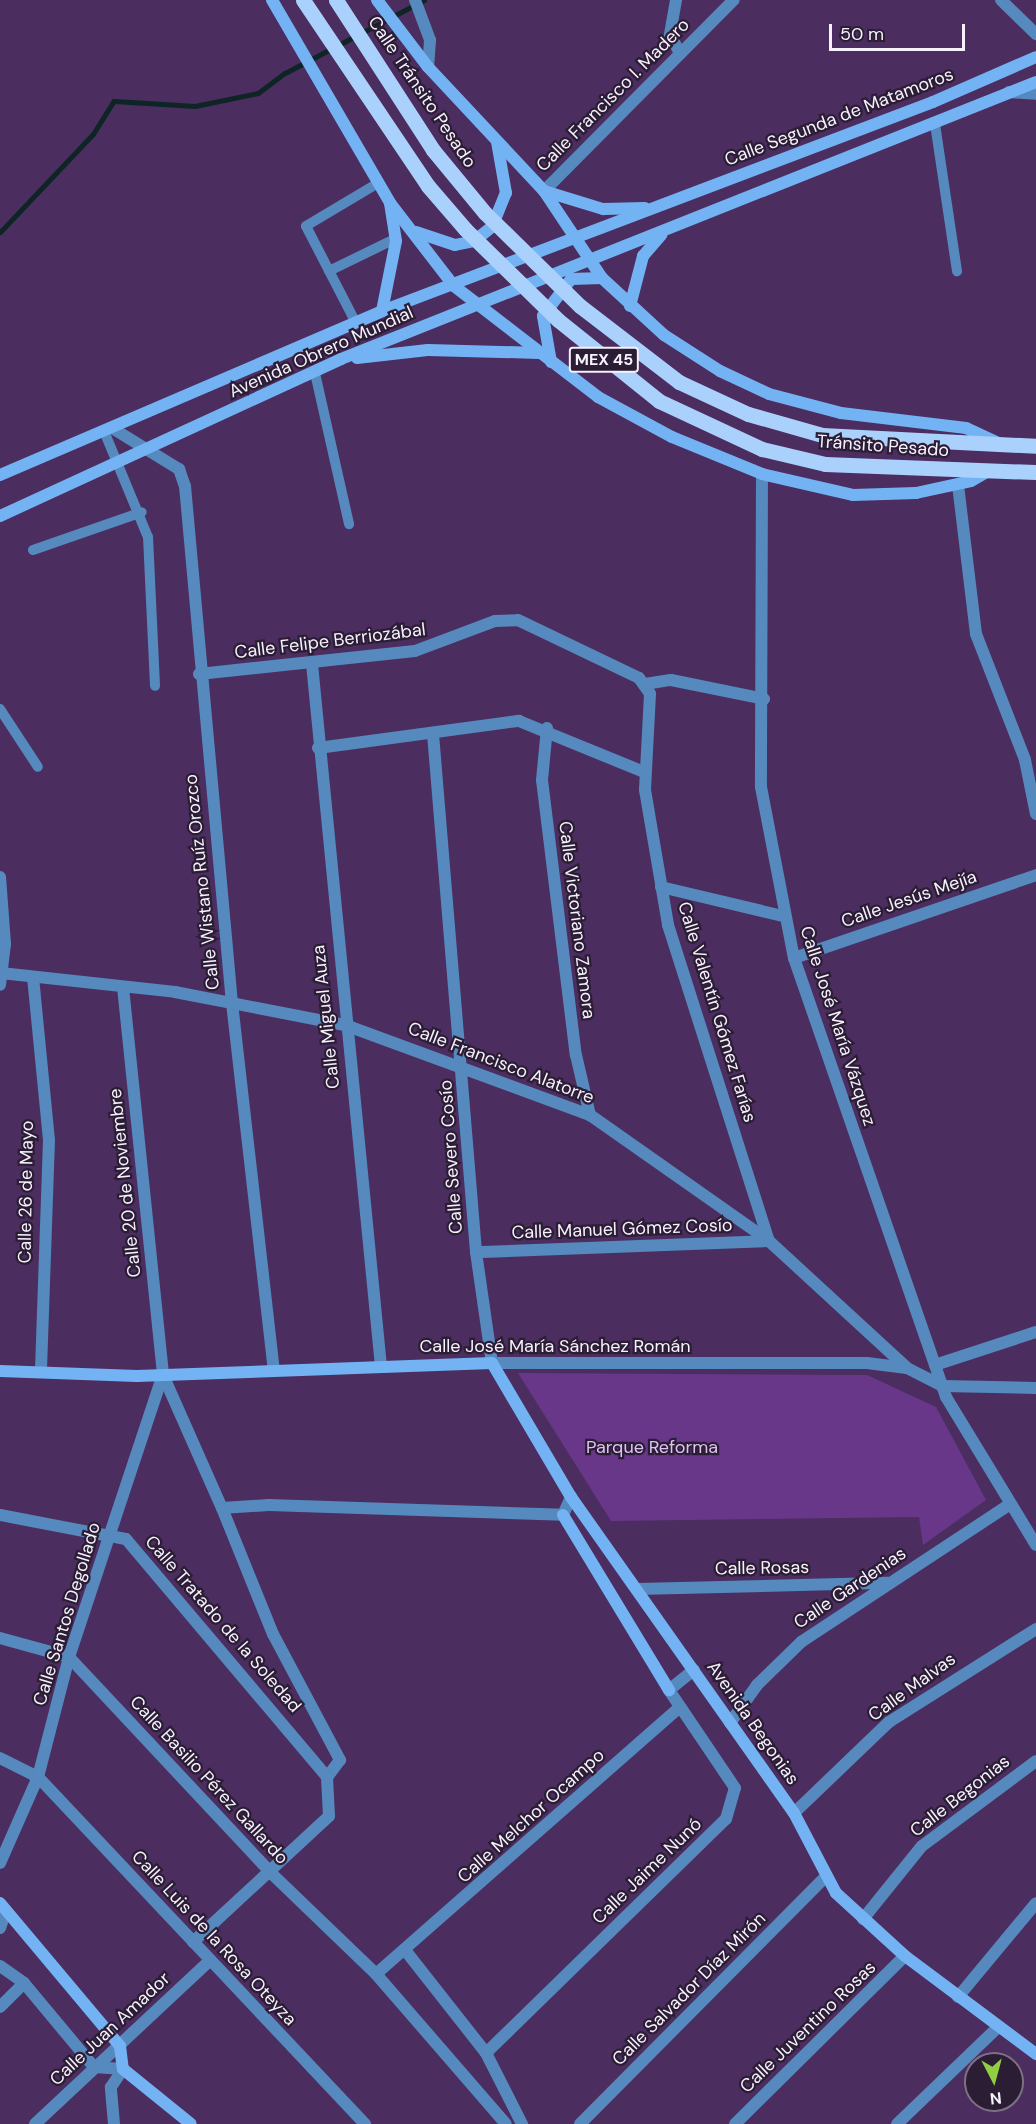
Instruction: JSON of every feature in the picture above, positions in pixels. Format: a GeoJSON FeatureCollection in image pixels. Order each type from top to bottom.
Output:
{"type":"FeatureCollection","features":[{"type":"Feature","properties":{"kind":"main road","name":"Tránsito Pesado"},"geometry":{"type":"LineString","coordinates":[[303,0],[320,30],[428,186],[558,320],[659,401],[762,449],[825,464],[1036,472]]}},
{"type":"Feature","properties":{"kind":"main road","name":"Calle Tránsito Pesado"},"geometry":{"type":"LineString","coordinates":[[340,6],[440,159],[485,213],[580,306],[656,366],[710,399],[822,435]]}},
{"type":"Feature","properties":{"kind":"main road","name":"Tránsito Pesado"},"geometry":{"type":"LineString","coordinates":[[822,435],[1036,446]]}},
{"type":"Feature","properties":{"kind":"street"},"geometry":{"type":"LineString","coordinates":[[272,0],[390,203],[414,231],[454,286],[598,397],[672,437],[762,474],[853,495],[916,493],[958,485],[988,471]]}},
{"type":"Feature","properties":{"kind":"street"},"geometry":{"type":"LineString","coordinates":[[377,0],[428,68],[544,191],[573,240],[602,278],[630,306],[720,371],[769,394],[841,413],[966,428],[1004,446]]}},
{"type":"Feature","properties":{"kind":"street"},"geometry":{"type":"LineString","coordinates":[[415,0],[424,18],[428,68]]}},
{"type":"Feature","properties":{"kind":"street"},"geometry":{"type":"LineString","coordinates":[[676,0],[670,35],[680,53]]}},
{"type":"Feature","properties":{"kind":"street","name":"Calle Francisco I. Madero"},"geometry":{"type":"LineString","coordinates":[[544,191],[734,0]]}},
{"type":"Feature","properties":{"kind":"street"},"geometry":{"type":"LineString","coordinates":[[1001,0],[1034,30]]}},
{"type":"Feature","properties":{"kind":"street","name":"Calle Segunda de Matamoros"},"geometry":{"type":"LineString","coordinates":[[653,208],[1036,57]]}},
{"type":"Feature","properties":{"kind":"street"},"geometry":{"type":"LineString","coordinates":[[630,306],[643,256],[662,233],[1036,82]]}},
{"type":"Feature","properties":{"kind":"street"},"geometry":{"type":"LineString","coordinates":[[1008,92],[1036,94]]}},
{"type":"Feature","properties":{"kind":"street"},"geometry":{"type":"LineString","coordinates":[[414,231],[455,246],[474,241],[492,227],[506,193],[496,139]]}},
{"type":"Feature","properties":{"kind":"street"},"geometry":{"type":"LineString","coordinates":[[544,191],[603,209],[653,208]]}},
{"type":"Feature","properties":{"kind":"street"},"geometry":{"type":"LineString","coordinates":[[382,311],[395,239],[390,203]]}},
{"type":"Feature","properties":{"kind":"street","name":"Avenida Obrero Mundial"},"geometry":{"type":"LineString","coordinates":[[0,475],[382,311],[454,286],[653,208]]}},
{"type":"Feature","properties":{"kind":"street","name":"Avenida Obrero Mundial"},"geometry":{"type":"LineString","coordinates":[[0,516],[341,360],[557,271],[662,233]]}},
{"type":"Feature","properties":{"kind":"street"},"geometry":{"type":"LineString","coordinates":[[551,363],[543,316],[571,279],[602,278]]}},
{"type":"Feature","properties":{"kind":"street"},"geometry":{"type":"LineString","coordinates":[[341,360],[428,350],[539,353]]}},
{"type":"Feature","properties":{"kind":"street","name":"Calle Wistano Ruíz Orozco"},"geometry":{"type":"LineString","coordinates":[[108,429],[150,448],[178,469],[185,486],[199,674],[232,1003],[274,1369]]}},
{"type":"Feature","properties":{"kind":"street","name":"Calle José María Vázquez"},"geometry":{"type":"LineString","coordinates":[[762,474],[764,699],[760,787],[783,916],[794,958],[944,1391],[954,1414],[1036,1545]]}},
{"type":"Feature","properties":{"kind":"street"},"geometry":{"type":"LineString","coordinates":[[958,485],[963,506],[976,634],[1024,760],[1036,814]]}},
{"type":"Feature","properties":{"kind":"street","name":"Calle Felipe Berriozábal"},"geometry":{"type":"LineString","coordinates":[[199,674],[312,664],[423,650],[495,621],[518,620],[645,684]]}},
{"type":"Feature","properties":{"kind":"street","name":"Calle Miguel Auza"},"geometry":{"type":"LineString","coordinates":[[312,664],[345,1025],[381,1366]]}},
{"type":"Feature","properties":{"kind":"street"},"geometry":{"type":"LineString","coordinates":[[645,684],[671,680],[764,699]]}},
{"type":"Feature","properties":{"kind":"street","name":"Calle Valentín Gómez Farías"},"geometry":{"type":"LineString","coordinates":[[645,684],[652,704],[644,772],[661,887],[770,1241]]}},
{"type":"Feature","properties":{"kind":"street"},"geometry":{"type":"LineString","coordinates":[[318,748],[512,722],[547,728],[644,772]]}},
{"type":"Feature","properties":{"kind":"street","name":"Calle Victoriano Zamora"},"geometry":{"type":"LineString","coordinates":[[547,728],[542,780],[576,1055],[590,1115]]}},
{"type":"Feature","properties":{"kind":"street","name":"Calle Severo Cosío"},"geometry":{"type":"LineString","coordinates":[[433,734],[463,1066],[476,1252],[492,1363]]}},
{"type":"Feature","properties":{"kind":"street","name":"Calle Jesús Mejía"},"geometry":{"type":"LineString","coordinates":[[794,958],[1036,875]]}},
{"type":"Feature","properties":{"kind":"street"},"geometry":{"type":"LineString","coordinates":[[0,877],[2,944],[0,979]]}},
{"type":"Feature","properties":{"kind":"street"},"geometry":{"type":"LineString","coordinates":[[661,887],[783,916]]}},
{"type":"Feature","properties":{"kind":"street","name":"Calle Francisco Alatorre"},"geometry":{"type":"LineString","coordinates":[[0,979],[33,977],[123,987],[232,1003],[345,1025],[463,1066],[590,1115],[770,1241],[907,1368]]}},
{"type":"Feature","properties":{"kind":"street","name":"Calle 26 de Mayo"},"geometry":{"type":"LineString","coordinates":[[33,977],[49,1140],[40,1372]]}},
{"type":"Feature","properties":{"kind":"street","name":"Calle 20 de Noviembre"},"geometry":{"type":"LineString","coordinates":[[123,987],[163,1375]]}},
{"type":"Feature","properties":{"kind":"street","name":"Calle Manuel Gómez Cosío"},"geometry":{"type":"LineString","coordinates":[[476,1252],[770,1241]]}},
{"type":"Feature","properties":{"kind":"street"},"geometry":{"type":"LineString","coordinates":[[935,1365],[1036,1332]]}},
{"type":"Feature","properties":{"kind":"street","name":"Calle José María Sánchez Román"},"geometry":{"type":"LineString","coordinates":[[0,1371],[163,1375],[274,1369],[492,1363],[867,1364],[907,1368],[944,1391]]}},
{"type":"Feature","properties":{"kind":"street","name":"Avenida Begonias"},"geometry":{"type":"LineString","coordinates":[[492,1363],[571,1497],[794,1813],[824,1878],[863,1919],[905,1956],[1036,2054]]}},
{"type":"Feature","properties":{"kind":"street"},"geometry":{"type":"LineString","coordinates":[[163,1375],[222,1508],[273,1634],[340,1760],[327,1777],[328,1816],[193,1942]]}},
{"type":"Feature","properties":{"kind":"street","name":"Calle Santos Degollado"},"geometry":{"type":"LineString","coordinates":[[0,1863],[38,1777],[69,1657],[163,1375]]}},
{"type":"Feature","properties":{"kind":"street"},"geometry":{"type":"LineString","coordinates":[[944,1391],[1036,1388]]}},
{"type":"Feature","properties":{"kind":"street"},"geometry":{"type":"LineString","coordinates":[[563,1515],[571,1497]]}},
{"type":"Feature","properties":{"kind":"street"},"geometry":{"type":"LineString","coordinates":[[222,1508],[269,1504],[563,1515]]}},
{"type":"Feature","properties":{"kind":"street","name":"Calle Gardenias"},"geometry":{"type":"LineString","coordinates":[[730,1723],[778,1662],[889,1583],[1010,1504]]}},
{"type":"Feature","properties":{"kind":"street","name":"Calle Tratado de la Soledad"},"geometry":{"type":"LineString","coordinates":[[0,1515],[110,1534],[126,1539],[327,1777]]}},
{"type":"Feature","properties":{"kind":"street"},"geometry":{"type":"LineString","coordinates":[[563,1515],[669,1690],[694,1670]]}},
{"type":"Feature","properties":{"kind":"street","name":"Calle Rosas"},"geometry":{"type":"LineString","coordinates":[[637,1589],[889,1583]]}},
{"type":"Feature","properties":{"kind":"street","name":"Calle Malvas"},"geometry":{"type":"LineString","coordinates":[[794,1813],[889,1722],[1036,1629]]}},
{"type":"Feature","properties":{"kind":"street"},"geometry":{"type":"LineString","coordinates":[[0,1638],[69,1657]]}},
{"type":"Feature","properties":{"kind":"street","name":"Calle Basilio Pérez Gallardo"},"geometry":{"type":"LineString","coordinates":[[69,1657],[270,1872],[376,1974],[506,2124]]}},
{"type":"Feature","properties":{"kind":"street","name":"Calle Jaime Nunó"},"geometry":{"type":"LineString","coordinates":[[486,2053],[726,1819],[735,1788],[669,1690]]}},
{"type":"Feature","properties":{"kind":"street","name":"Calle Melchor Ocampo"},"geometry":{"type":"LineString","coordinates":[[405,1950],[679,1708]]}},
{"type":"Feature","properties":{"kind":"street"},"geometry":{"type":"LineString","coordinates":[[0,1758],[38,1777]]}},
{"type":"Feature","properties":{"kind":"street","name":"Calle Begonias"},"geometry":{"type":"LineString","coordinates":[[863,1919],[922,1846],[1036,1761]]}},
{"type":"Feature","properties":{"kind":"street","name":"Calle Luis de la Rosa Oteyza"},"geometry":{"type":"LineString","coordinates":[[38,1777],[365,2124]]}},
{"type":"Feature","properties":{"kind":"street","name":"Calle Salvador Díaz Mirón"},"geometry":{"type":"LineString","coordinates":[[580,2124],[824,1878]]}},
{"type":"Feature","properties":{"kind":"street"},"geometry":{"type":"LineString","coordinates":[[958,1997],[1036,1903]]}},
{"type":"Feature","properties":{"kind":"street"},"geometry":{"type":"LineString","coordinates":[[0,1928],[3,1907]]}},
{"type":"Feature","properties":{"kind":"street"},"geometry":{"type":"LineString","coordinates":[[3,1907],[120,2046],[123,2069],[111,2087],[114,2124]]}},
{"type":"Feature","properties":{"kind":"street"},"geometry":{"type":"LineString","coordinates":[[376,1974],[405,1950],[486,2053],[522,2124]]}},
{"type":"Feature","properties":{"kind":"street","name":"Calle Juventino Rosas"},"geometry":{"type":"LineString","coordinates":[[735,2124],[905,1956]]}},
{"type":"Feature","properties":{"kind":"street","name":"Calle Juan Amador"},"geometry":{"type":"LineString","coordinates":[[35,2124],[210,1960]]}},
{"type":"Feature","properties":{"kind":"street"},"geometry":{"type":"LineString","coordinates":[[0,1966],[24,1983],[94,2067],[123,2069],[191,2124]]}},
{"type":"Feature","properties":{"kind":"street"},"geometry":{"type":"LineString","coordinates":[[0,2007],[24,1983]]}},
{"type":"Feature","properties":{"kind":"street"},"geometry":{"type":"LineString","coordinates":[[897,2124],[999,2027]]}},
{"type":"Feature","properties":{"kind":"lane"},"geometry":{"type":"LineString","coordinates":[[935,123],[957,271]]}},
{"type":"Feature","properties":{"kind":"lane"},"geometry":{"type":"LineString","coordinates":[[356,323],[306,226],[378,183]]}},
{"type":"Feature","properties":{"kind":"lane"},"geometry":{"type":"LineString","coordinates":[[329,271],[395,239]]}},
{"type":"Feature","properties":{"kind":"lane"},"geometry":{"type":"LineString","coordinates":[[315,373],[349,524]]}},
{"type":"Feature","properties":{"kind":"lane"},"geometry":{"type":"LineString","coordinates":[[108,429],[142,512],[155,686]]}},
{"type":"Feature","properties":{"kind":"lane"},"geometry":{"type":"LineString","coordinates":[[33,550],[142,512]]}},
{"type":"Feature","properties":{"kind":"lane"},"geometry":{"type":"LineString","coordinates":[[0,709],[38,766]]}},
{"type":"Feature","properties":{"kind":"green space","name":"Parque Reforma"},"geometry":{"type":"Polygon","coordinates":[[[518,1373],[867,1375],[936,1407],[986,1500],[923,1545],[919,1517],[611,1521],[518,1373]]]}},
{"type":"Feature","properties":{"kind":"waterway"},"geometry":{"type":"LineString","coordinates":[[0,232],[93,134],[114,101],[195,106],[258,93],[285,73],[424,0]]}}]}
